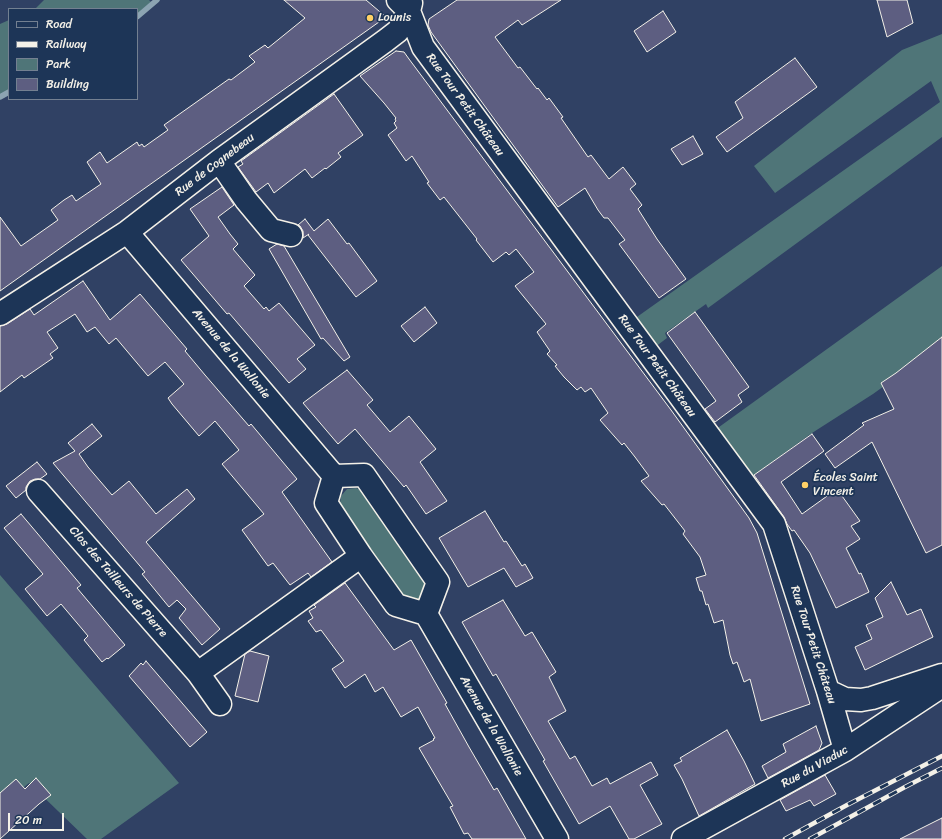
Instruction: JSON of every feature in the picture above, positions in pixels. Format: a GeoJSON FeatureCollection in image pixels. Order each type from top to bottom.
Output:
{"type":"FeatureCollection","features":[{"type":"Feature","properties":{"kind":"street"},"geometry":{"type":"LineString","coordinates":[[407,4],[429,0]]}},
{"type":"Feature","properties":{"kind":"street","name":"Rue de Cognebeau"},"geometry":{"type":"LineString","coordinates":[[0,314],[127,232],[219,161],[398,31],[407,4]]}},
{"type":"Feature","properties":{"kind":"street","name":"Rue Tour Petit Château"},"geometry":{"type":"LineString","coordinates":[[407,4],[423,47],[774,524],[846,750]]}},
{"type":"Feature","properties":{"kind":"street"},"geometry":{"type":"LineString","coordinates":[[219,161],[246,200],[271,230],[291,235]]}},
{"type":"Feature","properties":{"kind":"street","name":"Avenue de la Wallonie"},"geometry":{"type":"LineString","coordinates":[[127,232],[334,476]]}},
{"type":"Feature","properties":{"kind":"street"},"geometry":{"type":"LineString","coordinates":[[364,475],[438,582],[426,614],[396,605],[361,556],[326,503],[334,476],[364,475]]}},
{"type":"Feature","properties":{"kind":"street","name":"Clos des Tailleurs de Pierre"},"geometry":{"type":"LineString","coordinates":[[38,491],[198,673],[220,704]]}},
{"type":"Feature","properties":{"kind":"street"},"geometry":{"type":"LineString","coordinates":[[198,673],[361,556]]}},
{"type":"Feature","properties":{"kind":"street","name":"Avenue de la Wallonie"},"geometry":{"type":"LineString","coordinates":[[426,614],[557,839]]}},
{"type":"Feature","properties":{"kind":"street"},"geometry":{"type":"LineString","coordinates":[[828,691],[845,699],[861,700],[872,698],[942,675]]}},
{"type":"Feature","properties":{"kind":"street","name":"Rue du Viaduc"},"geometry":{"type":"LineString","coordinates":[[683,839],[846,750],[942,686]]}},
{"type":"Feature","properties":{"kind":"green space"},"geometry":{"type":"Polygon","coordinates":[[[44,0],[149,0],[151,2],[138,14],[138,8],[36,8],[44,0]]]}},
{"type":"Feature","properties":{"kind":"green space"},"geometry":{"type":"Polygon","coordinates":[[[8,20],[8,91],[0,95],[0,24],[8,20]]]}},
{"type":"Feature","properties":{"kind":"green space"},"geometry":{"type":"Polygon","coordinates":[[[942,34],[942,137],[708,308],[706,304],[665,333],[667,338],[647,353],[627,324],[940,102],[931,81],[775,193],[754,166],[902,50],[942,34]]]}},
{"type":"Feature","properties":{"kind":"green space"},"geometry":{"type":"Polygon","coordinates":[[[942,266],[942,343],[873,394],[812,433],[743,483],[708,435],[942,266]]]}},
{"type":"Feature","properties":{"kind":"green space"},"geometry":{"type":"Polygon","coordinates":[[[356,488],[364,491],[428,584],[423,598],[414,601],[401,596],[341,508],[341,496],[347,489],[356,488]]]}},
{"type":"Feature","properties":{"kind":"green space"},"geometry":{"type":"Polygon","coordinates":[[[0,575],[179,783],[101,839],[87,839],[29,783],[0,806],[0,575]]]}},
{"type":"Feature","properties":{"kind":"building"},"geometry":{"type":"Polygon","coordinates":[[[284,0],[366,0],[386,17],[0,291],[0,217],[21,246],[58,220],[51,210],[72,195],[76,201],[101,184],[87,162],[100,152],[107,163],[137,142],[139,146],[142,144],[144,147],[168,130],[164,125],[255,62],[249,56],[265,45],[268,48],[305,18],[284,0]]]}},
{"type":"Feature","properties":{"kind":"building"},"geometry":{"type":"Polygon","coordinates":[[[457,0],[561,0],[522,25],[518,20],[495,37],[518,68],[520,67],[547,100],[549,98],[563,117],[561,118],[588,157],[591,155],[609,179],[623,167],[636,184],[630,189],[642,205],[638,209],[657,239],[686,279],[659,298],[619,244],[625,240],[608,218],[604,218],[585,188],[558,207],[431,32],[428,25],[429,19],[457,0]]]}},
{"type":"Feature","properties":{"kind":"building"},"geometry":{"type":"Polygon","coordinates":[[[877,0],[907,0],[913,23],[887,37],[877,0]]]}},
{"type":"Feature","properties":{"kind":"building"},"geometry":{"type":"Polygon","coordinates":[[[663,11],[676,32],[647,52],[634,31],[663,11]]]}},
{"type":"Feature","properties":{"kind":"building"},"geometry":{"type":"Polygon","coordinates":[[[396,51],[404,52],[671,410],[749,518],[757,533],[810,704],[761,721],[750,679],[744,682],[737,662],[733,664],[723,620],[714,623],[708,604],[706,605],[702,591],[700,591],[696,578],[706,575],[700,557],[683,534],[685,531],[664,504],[662,505],[641,481],[649,476],[635,457],[624,443],[622,445],[600,420],[608,413],[591,388],[585,392],[581,387],[577,390],[564,377],[555,366],[557,365],[547,354],[550,351],[537,332],[546,324],[515,286],[534,272],[516,249],[509,255],[506,252],[493,262],[444,197],[440,200],[427,183],[429,182],[412,156],[406,161],[388,135],[397,128],[394,123],[396,118],[360,76],[396,51]]]}},
{"type":"Feature","properties":{"kind":"building"},"geometry":{"type":"Polygon","coordinates":[[[795,58],[817,87],[727,152],[716,137],[743,118],[735,102],[795,58]]]}},
{"type":"Feature","properties":{"kind":"building"},"geometry":{"type":"Polygon","coordinates":[[[334,94],[363,135],[338,153],[341,157],[312,178],[305,169],[274,193],[268,183],[256,192],[238,167],[243,164],[241,161],[334,94]]]}},
{"type":"Feature","properties":{"kind":"building"},"geometry":{"type":"Polygon","coordinates":[[[693,136],[703,154],[682,165],[671,149],[693,136]]]}},
{"type":"Feature","properties":{"kind":"building"},"geometry":{"type":"Polygon","coordinates":[[[222,187],[234,205],[218,217],[238,244],[233,249],[255,275],[244,286],[264,309],[266,307],[269,311],[279,303],[315,345],[297,359],[306,369],[289,383],[181,260],[209,236],[190,209],[222,187]]]}},
{"type":"Feature","properties":{"kind":"building"},"geometry":{"type":"Polygon","coordinates":[[[305,219],[314,231],[328,219],[347,244],[349,243],[377,281],[356,297],[308,235],[309,234],[303,238],[303,231],[298,225],[305,219]]]}},
{"type":"Feature","properties":{"kind":"building"},"geometry":{"type":"Polygon","coordinates":[[[277,244],[284,246],[350,357],[344,361],[323,338],[321,339],[269,249],[277,244]]]}},
{"type":"Feature","properties":{"kind":"building"},"geometry":{"type":"Polygon","coordinates":[[[83,281],[110,320],[140,294],[187,349],[185,351],[205,375],[249,426],[251,424],[297,479],[282,492],[332,562],[311,577],[308,573],[290,585],[273,563],[268,566],[242,530],[264,514],[222,464],[239,450],[215,421],[199,436],[172,404],[168,398],[184,384],[165,362],[148,376],[116,338],[109,344],[95,327],[87,332],[75,314],[47,332],[58,348],[50,354],[53,358],[24,378],[22,375],[0,392],[0,326],[7,324],[30,309],[34,315],[83,281]]]}},
{"type":"Feature","properties":{"kind":"building"},"geometry":{"type":"Polygon","coordinates":[[[425,307],[437,323],[414,342],[401,326],[425,307]]]}},
{"type":"Feature","properties":{"kind":"building"},"geometry":{"type":"Polygon","coordinates":[[[695,312],[749,387],[738,395],[742,402],[715,422],[705,409],[716,401],[667,333],[695,312]]]}},
{"type":"Feature","properties":{"kind":"building"},"geometry":{"type":"Polygon","coordinates":[[[942,337],[942,545],[926,553],[872,442],[835,468],[825,454],[864,425],[862,423],[894,409],[881,383],[942,337]]]}},
{"type":"Feature","properties":{"kind":"building"},"geometry":{"type":"Polygon","coordinates":[[[347,370],[373,400],[367,405],[390,432],[409,416],[436,449],[420,462],[447,501],[426,514],[406,485],[404,487],[355,429],[338,444],[303,403],[347,370]]]}},
{"type":"Feature","properties":{"kind":"building"},"geometry":{"type":"Polygon","coordinates":[[[92,424],[102,436],[79,454],[112,495],[129,481],[156,514],[187,489],[195,499],[146,542],[220,629],[202,645],[179,618],[186,609],[177,600],[169,607],[142,574],[145,572],[53,463],[75,451],[68,443],[92,424]]]}},
{"type":"Feature","properties":{"kind":"building"},"geometry":{"type":"Polygon","coordinates":[[[812,434],[824,451],[781,482],[802,514],[837,489],[860,521],[851,526],[860,539],[846,548],[859,574],[861,573],[869,592],[836,608],[810,553],[794,530],[792,531],[784,517],[754,475],[812,434]]]}},
{"type":"Feature","properties":{"kind":"building"},"geometry":{"type":"Polygon","coordinates":[[[37,462],[47,474],[40,479],[30,481],[26,487],[26,490],[16,498],[6,486],[37,462]]]}},
{"type":"Feature","properties":{"kind":"building"},"geometry":{"type":"Polygon","coordinates":[[[485,511],[504,542],[506,541],[522,566],[525,564],[533,578],[516,587],[504,568],[468,587],[439,538],[485,511]]]}},
{"type":"Feature","properties":{"kind":"building"},"geometry":{"type":"Polygon","coordinates":[[[21,514],[81,585],[77,588],[125,645],[108,659],[107,658],[102,662],[84,640],[88,636],[61,604],[47,616],[25,589],[43,574],[4,528],[21,514]]]}},
{"type":"Feature","properties":{"kind":"building"},"geometry":{"type":"Polygon","coordinates":[[[891,582],[907,615],[921,609],[933,637],[865,670],[855,647],[872,639],[866,625],[883,617],[875,598],[891,582]]]}},
{"type":"Feature","properties":{"kind":"building"},"geometry":{"type":"Polygon","coordinates":[[[345,583],[394,650],[411,640],[447,703],[445,704],[469,747],[494,790],[497,788],[526,839],[472,839],[468,833],[464,834],[450,807],[453,806],[419,748],[435,738],[418,707],[401,717],[383,687],[375,692],[365,674],[345,688],[332,669],[344,661],[321,630],[316,632],[308,621],[313,618],[309,611],[316,607],[314,605],[345,583]]]}},
{"type":"Feature","properties":{"kind":"building"},"geometry":{"type":"Polygon","coordinates":[[[503,600],[525,636],[532,632],[556,672],[549,677],[566,711],[548,721],[570,759],[575,756],[592,786],[607,778],[610,784],[651,762],[658,775],[640,785],[662,824],[634,839],[629,839],[610,806],[579,824],[543,761],[545,760],[496,674],[493,676],[462,622],[503,600]]]}},
{"type":"Feature","properties":{"kind":"building"},"geometry":{"type":"Polygon","coordinates":[[[250,651],[269,656],[258,702],[235,696],[245,654],[250,651]]]}},
{"type":"Feature","properties":{"kind":"building"},"geometry":{"type":"Polygon","coordinates":[[[146,661],[207,732],[190,747],[129,676],[141,663],[143,665],[146,661]]]}},
{"type":"Feature","properties":{"kind":"building"},"geometry":{"type":"Polygon","coordinates":[[[816,726],[822,743],[819,750],[768,778],[762,766],[786,752],[783,744],[816,726]]]}},
{"type":"Feature","properties":{"kind":"building"},"geometry":{"type":"Polygon","coordinates":[[[727,730],[755,784],[699,816],[674,765],[682,761],[680,758],[727,730]]]}},
{"type":"Feature","properties":{"kind":"building"},"geometry":{"type":"Polygon","coordinates":[[[825,775],[836,794],[814,806],[810,800],[786,811],[780,800],[825,775]]]}},
{"type":"Feature","properties":{"kind":"building"},"geometry":{"type":"Polygon","coordinates":[[[36,778],[51,795],[0,839],[0,793],[16,779],[25,789],[36,778]]]}},
{"type":"Feature","properties":{"kind":"building"},"geometry":{"type":"Polygon","coordinates":[[[942,818],[942,839],[900,839],[942,818]]]}},
{"type":"Feature","properties":{"kind":"waterway"},"geometry":{"type":"LineString","coordinates":[[138,16],[157,0]]}},
{"type":"Feature","properties":{"kind":"waterway"},"geometry":{"type":"LineString","coordinates":[[0,97],[8,93]]}},
{"type":"Feature","properties":{"kind":"railway"},"geometry":{"type":"LineString","coordinates":[[785,839],[942,756]]}},
{"type":"Feature","properties":{"kind":"railway"},"geometry":{"type":"LineString","coordinates":[[810,839],[942,768]]}},
{"type":"Feature","properties":{"kind":"place","name":"Lounis"},"geometry":{"type":"Point","coordinates":[370,18]}},
{"type":"Feature","properties":{"kind":"place","name":"Écoles Saint Vincent"},"geometry":{"type":"Point","coordinates":[805,485]}}]}
